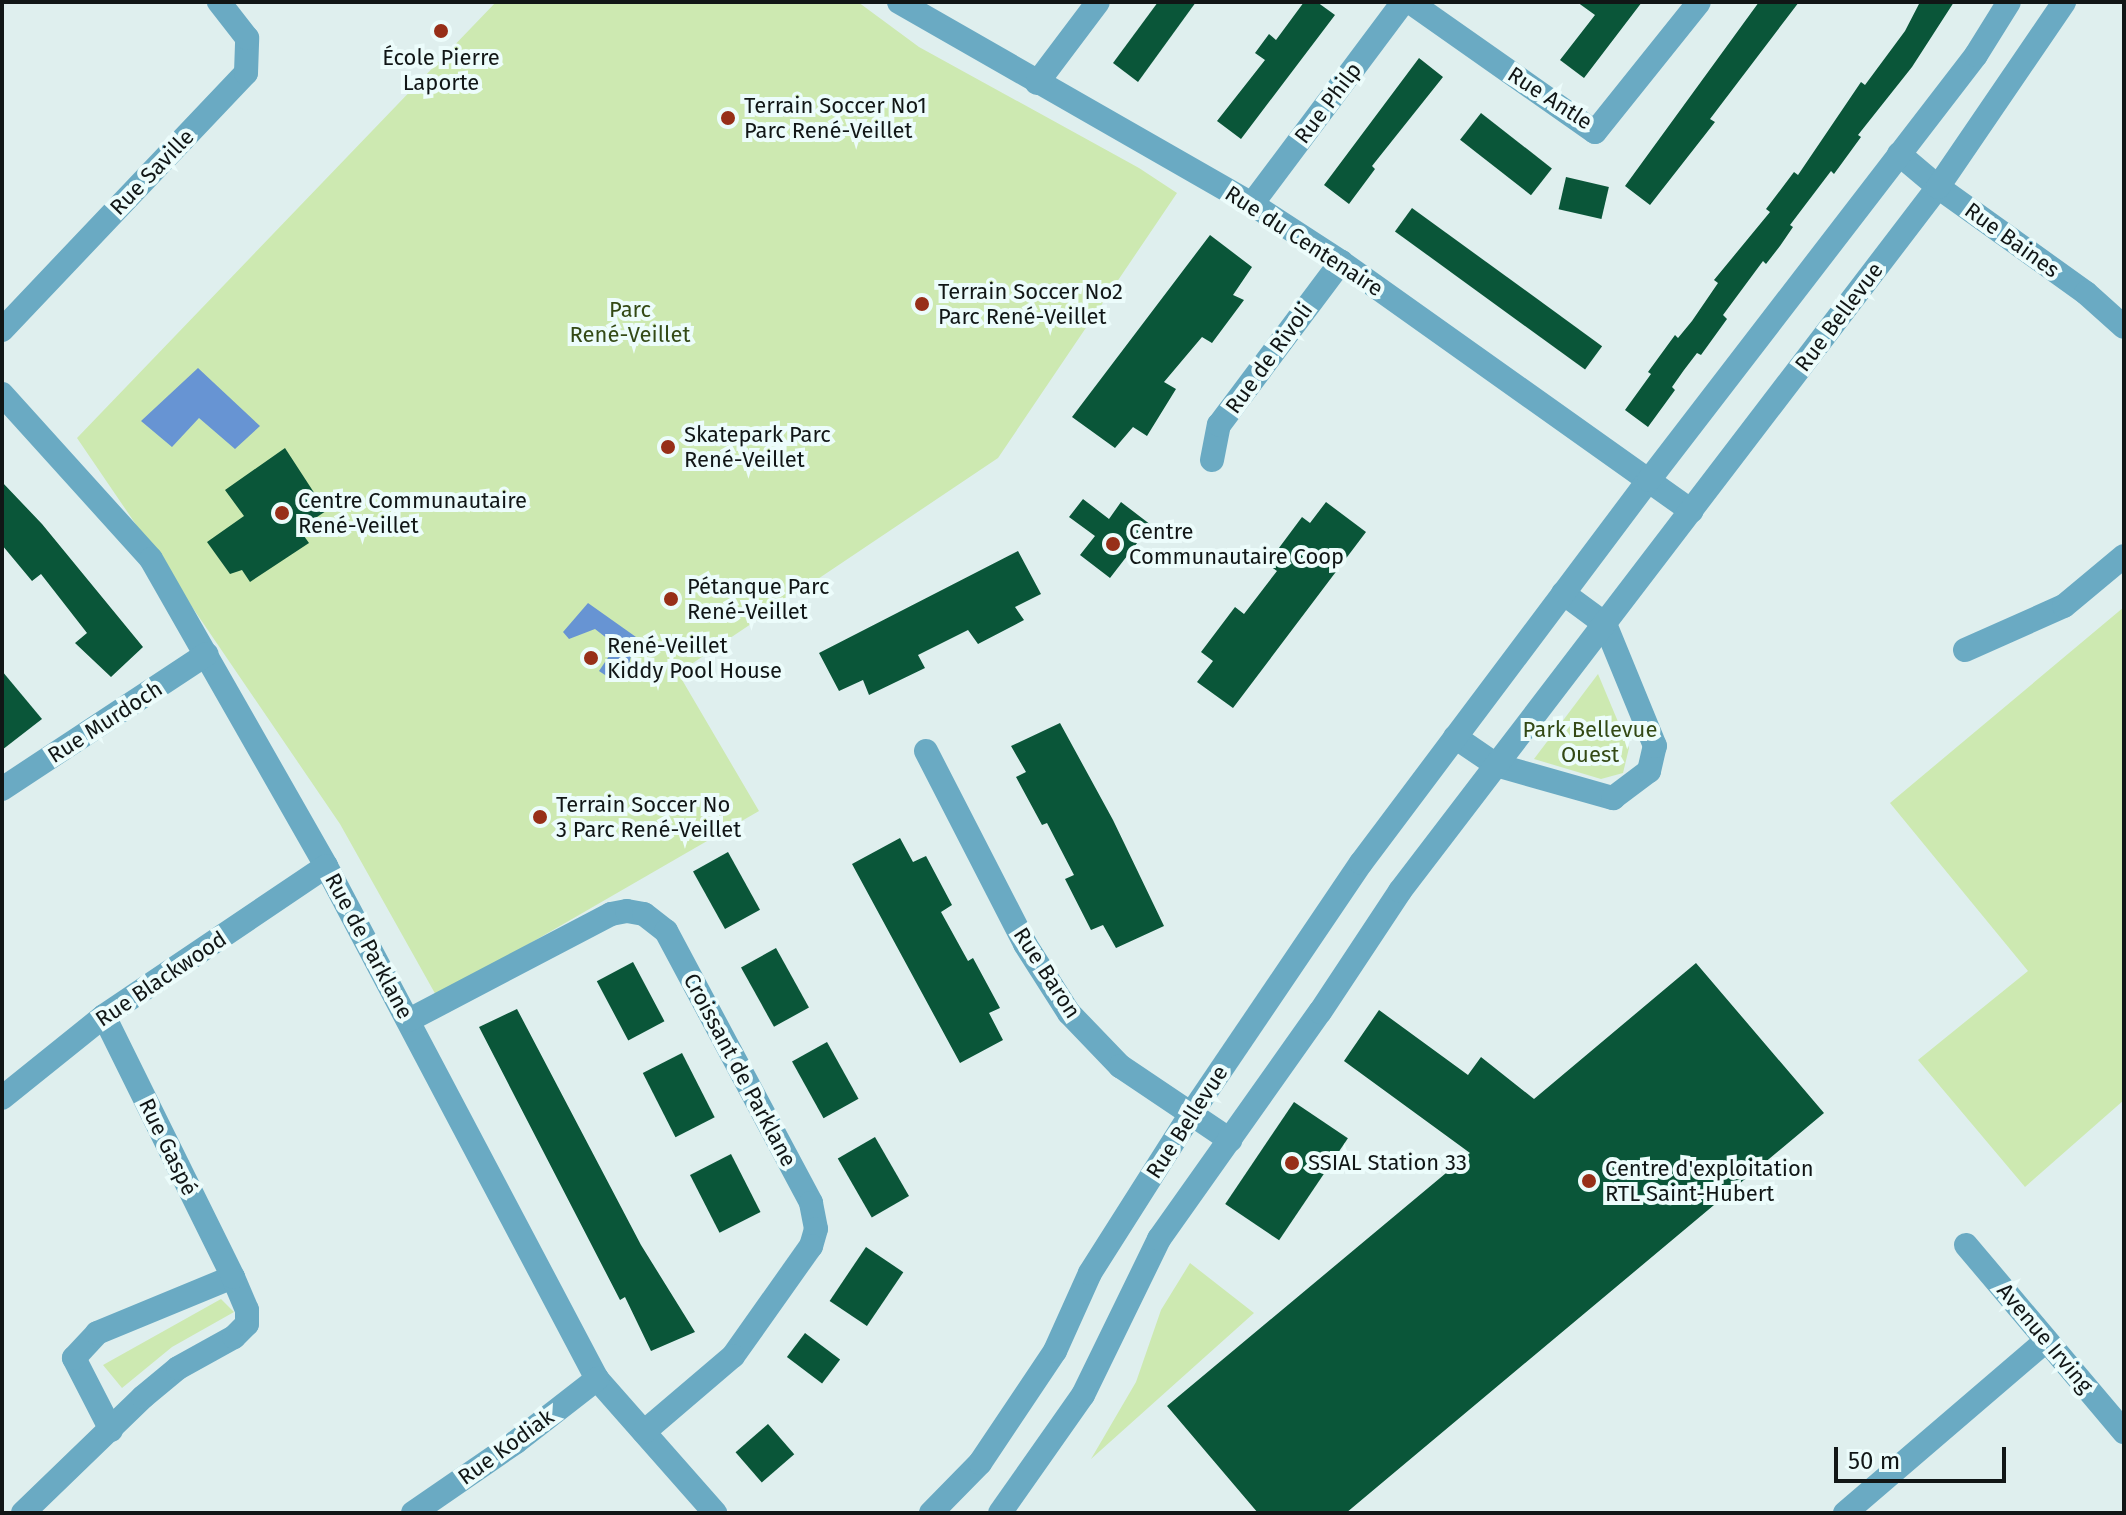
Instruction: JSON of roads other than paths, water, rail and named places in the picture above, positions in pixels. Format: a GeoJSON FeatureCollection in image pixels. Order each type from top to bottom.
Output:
{"type":"FeatureCollection","features":[{"type":"Feature","properties":{"kind":"street","name":"Rue Saville"},"geometry":{"type":"LineString","coordinates":[[2,330],[246,73],[247,38],[219,2]]}},
{"type":"Feature","properties":{"kind":"street","name":"Rue du Centenaire"},"geometry":{"type":"LineString","coordinates":[[899,2],[1252,204],[1341,262],[1692,511]]}},
{"type":"Feature","properties":{"kind":"street"},"geometry":{"type":"LineString","coordinates":[[1037,83],[1098,2]]}},
{"type":"Feature","properties":{"kind":"street","name":"Rue Philp"},"geometry":{"type":"LineString","coordinates":[[1252,204],[1403,2]]}},
{"type":"Feature","properties":{"kind":"street","name":"Rue Antle"},"geometry":{"type":"LineString","coordinates":[[1410,2],[1595,132],[1699,2]]}},
{"type":"Feature","properties":{"kind":"street","name":"Rue Bellevue"},"geometry":{"type":"LineString","coordinates":[[931,1513],[980,1463],[1055,1351],[1090,1273],[1191,1114],[1361,863],[1649,480],[1976,55],[2009,2]]}},
{"type":"Feature","properties":{"kind":"street","name":"Rue Bellevue"},"geometry":{"type":"LineString","coordinates":[[1000,1513],[1083,1395],[1159,1239],[1400,891],[1938,187],[2064,2]]}},
{"type":"Feature","properties":{"kind":"street","name":"Rue Baines"},"geometry":{"type":"LineString","coordinates":[[1899,154],[1938,187],[2086,293],[2124,327]]}},
{"type":"Feature","properties":{"kind":"street","name":"Rue de Rivoli"},"geometry":{"type":"LineString","coordinates":[[1212,460],[1219,425],[1341,262]]}},
{"type":"Feature","properties":{"kind":"street","name":"Rue de Parklane"},"geometry":{"type":"LineString","coordinates":[[2,394],[151,559],[326,866],[597,1379],[715,1513]]}},
{"type":"Feature","properties":{"kind":"street"},"geometry":{"type":"LineString","coordinates":[[1965,650],[2064,606],[2124,556]]}},
{"type":"Feature","properties":{"kind":"street"},"geometry":{"type":"LineString","coordinates":[[1455,737],[1496,765],[1613,798],[1649,771],[1655,746],[1605,624],[1563,593]]}},
{"type":"Feature","properties":{"kind":"street","name":"Rue Murdoch"},"geometry":{"type":"LineString","coordinates":[[2,789],[207,654]]}},
{"type":"Feature","properties":{"kind":"street","name":"Rue Baron"},"geometry":{"type":"LineString","coordinates":[[926,751],[1025,944],[1069,1013],[1120,1066],[1230,1140]]}},
{"type":"Feature","properties":{"kind":"street","name":"Rue Blackwood"},"geometry":{"type":"LineString","coordinates":[[2,1098],[104,1016],[326,866]]}},
{"type":"Feature","properties":{"kind":"street","name":"Croissant de Parklane"},"geometry":{"type":"LineString","coordinates":[[409,1020],[611,914],[627,911],[644,914],[658,922],[668,935],[811,1203],[816,1229],[811,1246],[733,1356],[644,1432]]}},
{"type":"Feature","properties":{"kind":"street","name":"Rue Gaspé"},"geometry":{"type":"LineString","coordinates":[[23,1513],[178,1368],[234,1337],[247,1324],[247,1310],[233,1277],[104,1016]]}},
{"type":"Feature","properties":{"kind":"street","name":"Avenue Irving"},"geometry":{"type":"LineString","coordinates":[[1966,1245],[2124,1432]]}},
{"type":"Feature","properties":{"kind":"street"},"geometry":{"type":"LineString","coordinates":[[111,1430],[74,1358],[97,1333],[233,1277]]}},
{"type":"Feature","properties":{"kind":"street"},"geometry":{"type":"LineString","coordinates":[[1845,1513],[2046,1341]]}},
{"type":"Feature","properties":{"kind":"street","name":"Rue Kodiak"},"geometry":{"type":"LineString","coordinates":[[413,1513],[516,1442],[597,1379]]}},
{"type":"Feature","properties":{"kind":"water"},"geometry":{"type":"Polygon","coordinates":[[[198,368],[260,426],[235,449],[199,418],[172,447],[141,421],[198,368]]]}},
{"type":"Feature","properties":{"kind":"water"},"geometry":{"type":"Polygon","coordinates":[[[588,603],[636,637],[629,664],[611,679],[599,671],[613,650],[613,643],[595,629],[569,639],[563,632],[588,603]]]}},
{"type":"Feature","properties":{"kind":"place","name":"École Pierre Laporte"},"geometry":{"type":"Point","coordinates":[441,31]}},
{"type":"Feature","properties":{"kind":"place","name":"Terrain Soccer No1 Parc René-Veillet"},"geometry":{"type":"Point","coordinates":[728,118]}},
{"type":"Feature","properties":{"kind":"place","name":"Terrain Soccer No2 Parc René-Veillet"},"geometry":{"type":"Point","coordinates":[922,304]}},
{"type":"Feature","properties":{"kind":"place","name":"Skatepark Parc René-Veillet"},"geometry":{"type":"Point","coordinates":[668,447]}},
{"type":"Feature","properties":{"kind":"place","name":"Centre Communautaire René-Veillet"},"geometry":{"type":"Point","coordinates":[282,513]}},
{"type":"Feature","properties":{"kind":"place","name":"Centre Communautaire Coop"},"geometry":{"type":"Point","coordinates":[1113,544]}},
{"type":"Feature","properties":{"kind":"place","name":"Pétanque Parc René-Veillet"},"geometry":{"type":"Point","coordinates":[671,599]}},
{"type":"Feature","properties":{"kind":"place","name":"René-Veillet Kiddy Pool House"},"geometry":{"type":"Point","coordinates":[591,658]}},
{"type":"Feature","properties":{"kind":"place","name":"Terrain Soccer No 3 Parc René-Veillet"},"geometry":{"type":"Point","coordinates":[540,817]}},
{"type":"Feature","properties":{"kind":"place","name":"SSIAL Station 33"},"geometry":{"type":"Point","coordinates":[1292,1163]}},
{"type":"Feature","properties":{"kind":"place","name":"Centre d'exploitation RTL Saint-Hubert"},"geometry":{"type":"Point","coordinates":[1589,1181]}},
{"type":"Feature","properties":{"kind":"park label","name":"Parc René-Veillet"},"geometry":{"type":"Point","coordinates":[630,322]}},
{"type":"Feature","properties":{"kind":"park label","name":"Park Bellevue Ouest"},"geometry":{"type":"Point","coordinates":[1590,742]}}]}
